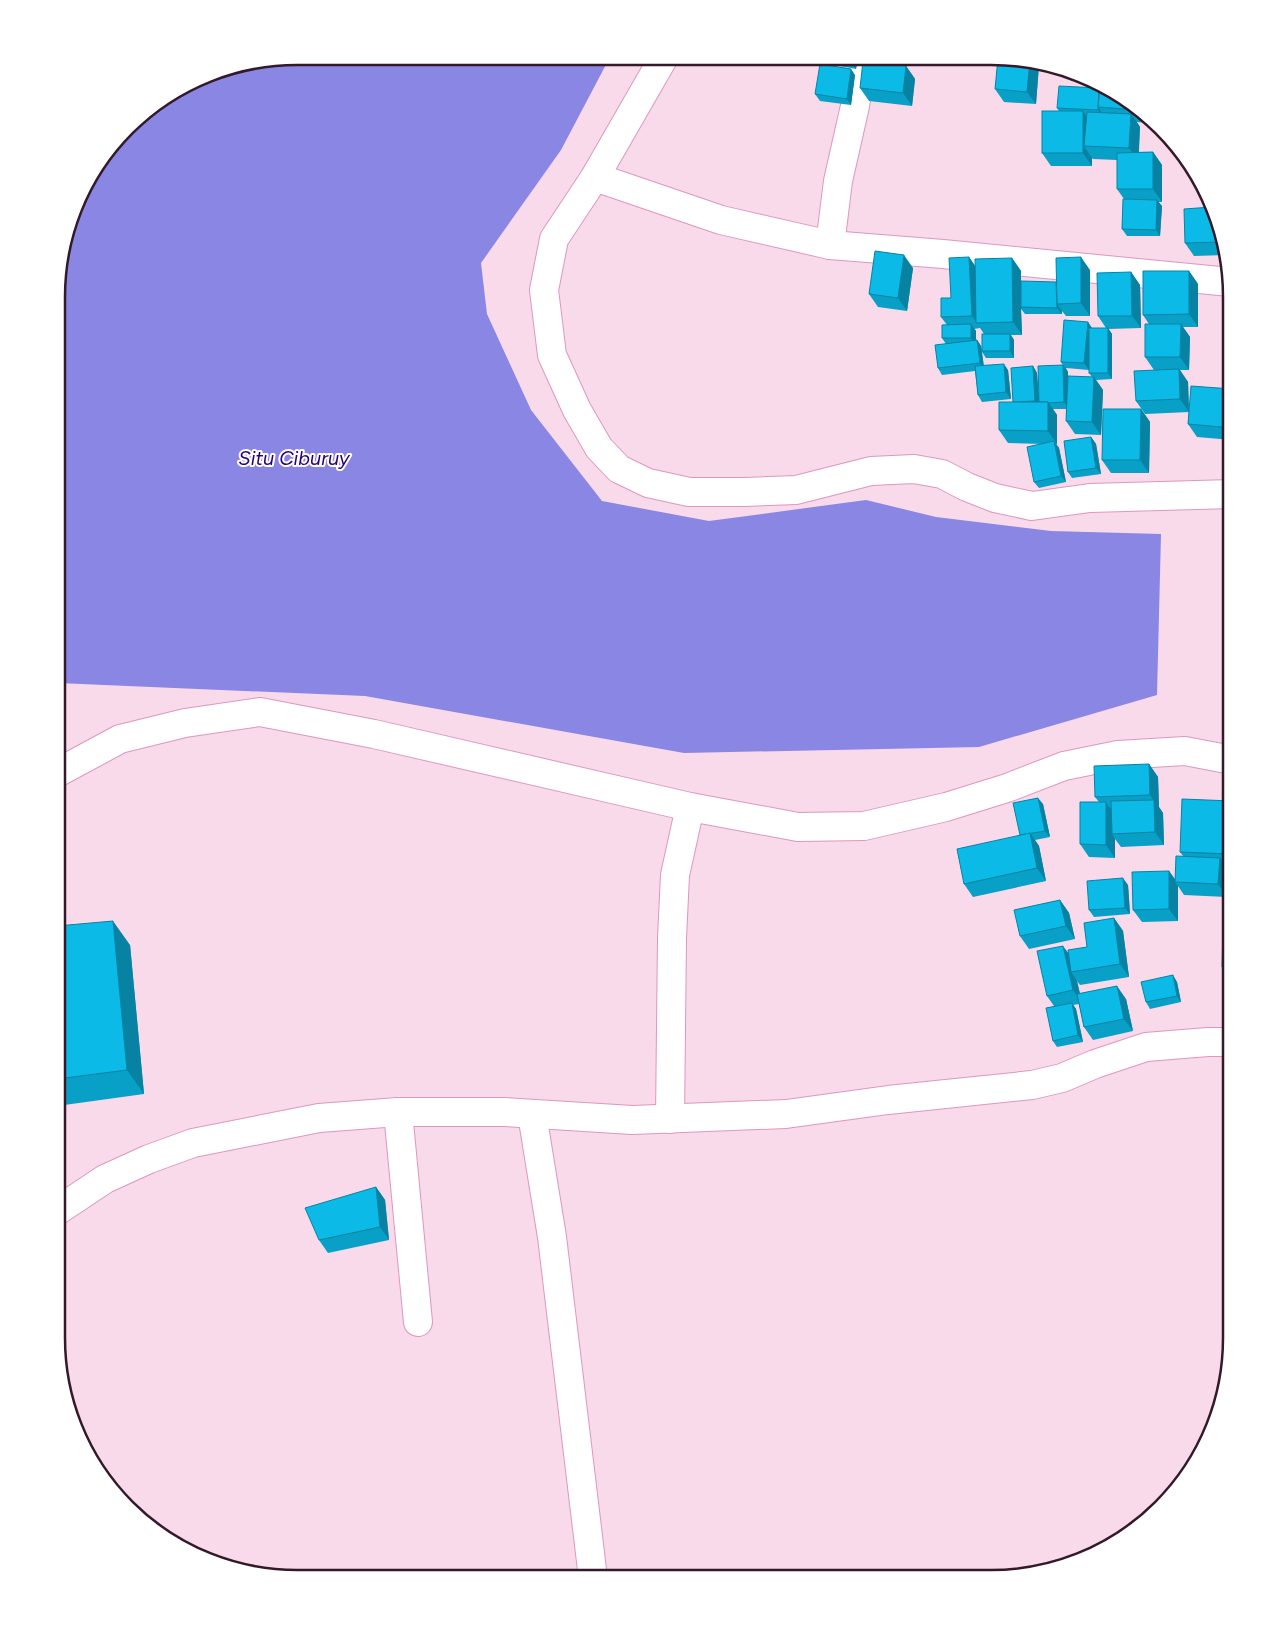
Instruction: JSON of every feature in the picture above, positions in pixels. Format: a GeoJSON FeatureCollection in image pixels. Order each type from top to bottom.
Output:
{"type":"FeatureCollection","features":[{"type":"Feature","properties":{"kind":"street"},"geometry":{"type":"LineString","coordinates":[[659,65],[595,177],[554,239],[544,290],[552,355],[577,410],[599,448],[620,469],[648,483],[690,492],[796,490],[871,471],[914,469],[942,474],[995,498],[1032,506],[1090,498],[1223,494]]}},
{"type":"Feature","properties":{"kind":"street"},"geometry":{"type":"LineString","coordinates":[[830,246],[838,181],[855,106],[861,65]]}},
{"type":"Feature","properties":{"kind":"street"},"geometry":{"type":"LineString","coordinates":[[595,177],[721,220],[830,246],[952,255],[1223,281]]}},
{"type":"Feature","properties":{"kind":"street"},"geometry":{"type":"LineString","coordinates":[[65,769],[120,739],[185,723],[260,712],[374,734],[690,807],[798,827],[864,826],[946,807],[1007,788],[1064,766],[1118,755],[1185,751],[1223,758]]}},
{"type":"Feature","properties":{"kind":"street"},"geometry":{"type":"LineString","coordinates":[[670,1119],[672,938],[675,875],[690,807]]}},
{"type":"Feature","properties":{"kind":"street"},"geometry":{"type":"LineString","coordinates":[[65,1205],[105,1179],[149,1159],[193,1143],[319,1118],[398,1112],[505,1112],[632,1120],[786,1114],[888,1100],[1032,1086],[1062,1078],[1095,1064],[1146,1047],[1223,1042]]}},
{"type":"Feature","properties":{"kind":"street"},"geometry":{"type":"LineString","coordinates":[[398,1112],[418,1322]]}},
{"type":"Feature","properties":{"kind":"street"},"geometry":{"type":"LineString","coordinates":[[532,1114],[552,1237],[592,1570]]}},
{"type":"Feature","properties":{"kind":"water","name":"Situ Ciburuy"},"geometry":{"type":"Polygon","coordinates":[[[281,65],[606,65],[561,150],[481,263],[487,314],[531,410],[602,501],[709,521],[866,500],[936,517],[1051,531],[1161,534],[1157,695],[979,747],[684,753],[365,696],[65,683],[65,281],[69,251],[77,222],[89,194],[104,168],[122,144],[144,122],[168,104],[194,89],[222,77],[251,69],[281,65]]]}},
{"type":"Feature","properties":{"kind":"building"},"geometry":{"type":"Polygon","coordinates":[[[820,65],[851,69],[847,99],[815,94],[820,65]]]}},
{"type":"Feature","properties":{"kind":"building"},"geometry":{"type":"Polygon","coordinates":[[[863,65],[906,66],[903,93],[860,88],[863,65]]]}},
{"type":"Feature","properties":{"kind":"building"},"geometry":{"type":"Polygon","coordinates":[[[997,65],[1029,68],[1027,92],[995,89],[997,65]]]}},
{"type":"Feature","properties":{"kind":"building"},"geometry":{"type":"Polygon","coordinates":[[[1059,86],[1091,88],[1099,92],[1098,110],[1057,108],[1059,86]]]}},
{"type":"Feature","properties":{"kind":"building"},"geometry":{"type":"Polygon","coordinates":[[[1100,92],[1127,109],[1098,107],[1100,92]]]}},
{"type":"Feature","properties":{"kind":"building"},"geometry":{"type":"Polygon","coordinates":[[[1042,111],[1083,111],[1083,153],[1042,153],[1042,111]]]}},
{"type":"Feature","properties":{"kind":"building"},"geometry":{"type":"Polygon","coordinates":[[[1087,112],[1131,114],[1129,148],[1084,146],[1087,112]]]}},
{"type":"Feature","properties":{"kind":"building"},"geometry":{"type":"Polygon","coordinates":[[[1153,152],[1153,189],[1117,189],[1117,153],[1153,152]]]}},
{"type":"Feature","properties":{"kind":"building"},"geometry":{"type":"Polygon","coordinates":[[[1123,199],[1157,200],[1156,230],[1122,229],[1123,199]]]}},
{"type":"Feature","properties":{"kind":"building"},"geometry":{"type":"Polygon","coordinates":[[[1205,208],[1216,242],[1185,243],[1184,209],[1205,208]]]}},
{"type":"Feature","properties":{"kind":"building"},"geometry":{"type":"Polygon","coordinates":[[[875,251],[904,255],[898,298],[869,294],[875,251]]]}},
{"type":"Feature","properties":{"kind":"building"},"geometry":{"type":"Polygon","coordinates":[[[969,257],[972,316],[941,317],[941,298],[951,298],[949,258],[969,257]]]}},
{"type":"Feature","properties":{"kind":"building"},"geometry":{"type":"Polygon","coordinates":[[[1081,257],[1081,303],[1057,304],[1056,258],[1081,257]]]}},
{"type":"Feature","properties":{"kind":"building"},"geometry":{"type":"Polygon","coordinates":[[[1012,258],[1013,322],[976,323],[975,259],[1012,258]]]}},
{"type":"Feature","properties":{"kind":"building"},"geometry":{"type":"Polygon","coordinates":[[[1143,271],[1189,271],[1189,314],[1143,315],[1143,271]]]}},
{"type":"Feature","properties":{"kind":"building"},"geometry":{"type":"Polygon","coordinates":[[[1131,272],[1132,316],[1098,316],[1097,273],[1131,272]]]}},
{"type":"Feature","properties":{"kind":"building"},"geometry":{"type":"Polygon","coordinates":[[[1021,281],[1056,282],[1057,308],[1021,307],[1021,281]]]}},
{"type":"Feature","properties":{"kind":"building"},"geometry":{"type":"Polygon","coordinates":[[[1064,320],[1088,322],[1084,363],[1061,362],[1064,320]]]}},
{"type":"Feature","properties":{"kind":"building"},"geometry":{"type":"Polygon","coordinates":[[[971,324],[971,338],[942,338],[942,325],[971,324]]]}},
{"type":"Feature","properties":{"kind":"building"},"geometry":{"type":"Polygon","coordinates":[[[1145,324],[1181,324],[1180,357],[1145,357],[1145,324]]]}},
{"type":"Feature","properties":{"kind":"building"},"geometry":{"type":"Polygon","coordinates":[[[1089,328],[1108,328],[1108,373],[1089,373],[1089,328]]]}},
{"type":"Feature","properties":{"kind":"building"},"geometry":{"type":"Polygon","coordinates":[[[982,334],[1010,334],[1010,351],[982,351],[982,334]]]}},
{"type":"Feature","properties":{"kind":"building"},"geometry":{"type":"Polygon","coordinates":[[[977,340],[980,363],[938,368],[935,345],[977,340]]]}},
{"type":"Feature","properties":{"kind":"building"},"geometry":{"type":"Polygon","coordinates":[[[1004,364],[1006,392],[978,395],[975,366],[1004,364]]]}},
{"type":"Feature","properties":{"kind":"building"},"geometry":{"type":"Polygon","coordinates":[[[1063,365],[1064,402],[1039,402],[1038,366],[1063,365]]]}},
{"type":"Feature","properties":{"kind":"building"},"geometry":{"type":"Polygon","coordinates":[[[1033,366],[1035,401],[1013,402],[1011,368],[1033,366]]]}},
{"type":"Feature","properties":{"kind":"building"},"geometry":{"type":"Polygon","coordinates":[[[1179,369],[1180,399],[1136,401],[1134,371],[1179,369]]]}},
{"type":"Feature","properties":{"kind":"building"},"geometry":{"type":"Polygon","coordinates":[[[1068,376],[1094,377],[1092,422],[1066,421],[1068,376]]]}},
{"type":"Feature","properties":{"kind":"building"},"geometry":{"type":"Polygon","coordinates":[[[1191,386],[1223,388],[1223,427],[1188,424],[1191,386]]]}},
{"type":"Feature","properties":{"kind":"building"},"geometry":{"type":"Polygon","coordinates":[[[999,402],[1048,402],[1048,431],[999,430],[999,402]]]}},
{"type":"Feature","properties":{"kind":"building"},"geometry":{"type":"Polygon","coordinates":[[[1103,409],[1141,409],[1140,460],[1102,460],[1103,409]]]}},
{"type":"Feature","properties":{"kind":"building"},"geometry":{"type":"Polygon","coordinates":[[[1091,437],[1096,468],[1068,472],[1064,441],[1091,437]]]}},
{"type":"Feature","properties":{"kind":"building"},"geometry":{"type":"Polygon","coordinates":[[[1054,441],[1061,476],[1034,482],[1027,447],[1054,441]]]}},
{"type":"Feature","properties":{"kind":"building"},"geometry":{"type":"Polygon","coordinates":[[[1149,764],[1150,795],[1095,797],[1094,766],[1149,764]]]}},
{"type":"Feature","properties":{"kind":"building"},"geometry":{"type":"Polygon","coordinates":[[[1038,798],[1045,831],[1020,835],[1013,803],[1038,798]]]}},
{"type":"Feature","properties":{"kind":"building"},"geometry":{"type":"Polygon","coordinates":[[[1182,799],[1223,801],[1223,854],[1180,852],[1182,799]]]}},
{"type":"Feature","properties":{"kind":"building"},"geometry":{"type":"Polygon","coordinates":[[[1154,800],[1155,832],[1112,834],[1111,801],[1154,800]]]}},
{"type":"Feature","properties":{"kind":"building"},"geometry":{"type":"Polygon","coordinates":[[[1080,802],[1106,802],[1106,845],[1080,844],[1080,802]]]}},
{"type":"Feature","properties":{"kind":"building"},"geometry":{"type":"Polygon","coordinates":[[[1030,833],[1037,868],[964,884],[957,849],[1030,833]]]}},
{"type":"Feature","properties":{"kind":"building"},"geometry":{"type":"Polygon","coordinates":[[[1176,856],[1220,858],[1218,884],[1175,882],[1176,856]]]}},
{"type":"Feature","properties":{"kind":"building"},"geometry":{"type":"Polygon","coordinates":[[[1169,871],[1169,909],[1133,910],[1132,872],[1169,871]]]}},
{"type":"Feature","properties":{"kind":"building"},"geometry":{"type":"Polygon","coordinates":[[[1123,878],[1125,908],[1089,910],[1087,881],[1123,878]]]}},
{"type":"Feature","properties":{"kind":"building"},"geometry":{"type":"Polygon","coordinates":[[[1060,900],[1066,926],[1020,936],[1014,910],[1060,900]]]}},
{"type":"Feature","properties":{"kind":"building"},"geometry":{"type":"Polygon","coordinates":[[[1114,918],[1120,964],[1071,972],[1068,950],[1087,947],[1084,923],[1114,918]]]}},
{"type":"Feature","properties":{"kind":"building"},"geometry":{"type":"Polygon","coordinates":[[[113,921],[127,1070],[65,1078],[65,925],[113,921]]]}},
{"type":"Feature","properties":{"kind":"building"},"geometry":{"type":"Polygon","coordinates":[[[1223,929],[1223,967],[1222,967],[1223,929]]]}},
{"type":"Feature","properties":{"kind":"building"},"geometry":{"type":"Polygon","coordinates":[[[1063,946],[1073,990],[1047,996],[1037,951],[1063,946]]]}},
{"type":"Feature","properties":{"kind":"building"},"geometry":{"type":"Polygon","coordinates":[[[1173,975],[1177,996],[1146,1002],[1141,982],[1173,975]]]}},
{"type":"Feature","properties":{"kind":"building"},"geometry":{"type":"Polygon","coordinates":[[[1117,986],[1124,1019],[1084,1027],[1077,994],[1117,986]]]}},
{"type":"Feature","properties":{"kind":"building"},"geometry":{"type":"Polygon","coordinates":[[[1072,1003],[1078,1035],[1053,1041],[1046,1008],[1072,1003]]]}},
{"type":"Feature","properties":{"kind":"building"},"geometry":{"type":"Polygon","coordinates":[[[376,1187],[380,1227],[319,1240],[305,1208],[376,1187]]]}}]}
